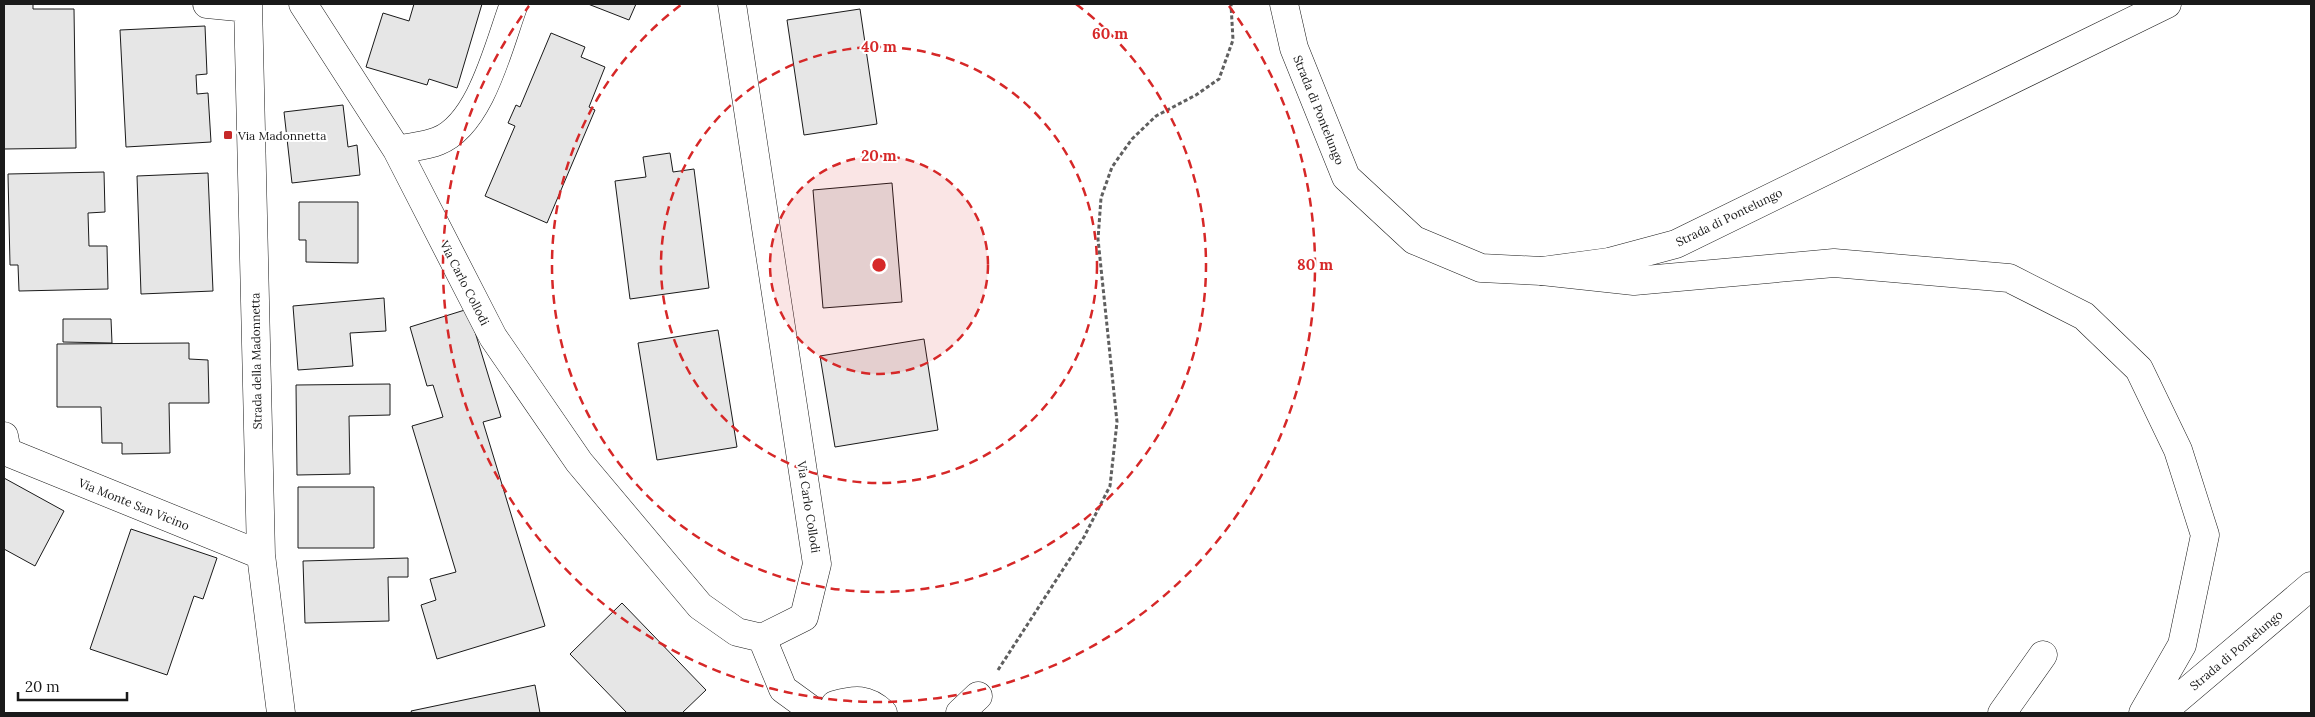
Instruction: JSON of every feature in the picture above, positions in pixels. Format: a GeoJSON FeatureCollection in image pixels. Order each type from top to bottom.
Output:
{"type":"FeatureCollection","features":[{"type":"Feature","properties":{"kind":"main road","name":"Strada della Madonnetta"},"geometry":{"type":"LineString","coordinates":[[207,4],[248,6],[261,556],[281,713]]}},
{"type":"Feature","properties":{"kind":"main road","name":"Via Carlo Collodi"},"geometry":{"type":"LineString","coordinates":[[304,4],[397,150],[493,338],[580,462],[700,606],[737,632],[762,638],[804,617],[817,564],[732,4]]}},
{"type":"Feature","properties":{"kind":"main road"},"geometry":{"type":"LineString","coordinates":[[397,150],[439,141],[464,123],[480,98],[514,4]]}},
{"type":"Feature","properties":{"kind":"main road","name":"Strada di Pontelungo"},"geometry":{"type":"LineString","coordinates":[[1284,4],[1294,48],[1346,177],[1414,240],[1481,268],[1542,270],[1610,262],[1676,244],[2167,4]]}},
{"type":"Feature","properties":{"kind":"main road"},"geometry":{"type":"LineString","coordinates":[[1542,270],[1634,281],[1834,263],[2008,278],[2084,316],[2139,369],[2178,450],[2204,535],[2182,645],[2144,713]]}},
{"type":"Feature","properties":{"kind":"main road","name":"Via Monte San Vicino"},"geometry":{"type":"LineString","coordinates":[[5,446],[261,556]]}},
{"type":"Feature","properties":{"kind":"main road","name":"Strada di Pontelungo"},"geometry":{"type":"LineString","coordinates":[[2161,713],[2311,586]]}},
{"type":"Feature","properties":{"kind":"main road"},"geometry":{"type":"LineString","coordinates":[[762,638],[783,689],[816,713]]}},
{"type":"Feature","properties":{"kind":"main road"},"geometry":{"type":"LineString","coordinates":[[2002,713],[2043,655]]}},
{"type":"Feature","properties":{"kind":"main road"},"geometry":{"type":"LineString","coordinates":[[832,713],[835,705],[856,699],[875,706],[883,713]]}},
{"type":"Feature","properties":{"kind":"path"},"geometry":{"type":"LineString","coordinates":[[969,705],[1008,656],[1084,537],[1110,486],[1117,422],[1098,239],[1101,198],[1112,167],[1132,139],[1156,116],[1196,95],[1219,79],[1233,40],[1231,4]]}},
{"type":"Feature","properties":{"kind":"building"},"geometry":{"type":"Polygon","coordinates":[[[4,4],[33,4],[33,9],[74,9],[76,148],[4,149],[4,4]]]}},
{"type":"Feature","properties":{"kind":"building"},"geometry":{"type":"Polygon","coordinates":[[[414,4],[482,4],[457,88],[429,79],[427,85],[366,67],[383,13],[409,21],[414,4]]]}},
{"type":"Feature","properties":{"kind":"building"},"geometry":{"type":"Polygon","coordinates":[[[588,4],[636,4],[629,20],[588,4]]]}},
{"type":"Feature","properties":{"kind":"building"},"geometry":{"type":"Polygon","coordinates":[[[860,9],[877,124],[804,135],[787,20],[860,9]]]}},
{"type":"Feature","properties":{"kind":"building"},"geometry":{"type":"Polygon","coordinates":[[[205,26],[207,74],[196,75],[197,94],[208,93],[211,142],[126,147],[120,30],[205,26]]]}},
{"type":"Feature","properties":{"kind":"building"},"geometry":{"type":"Polygon","coordinates":[[[551,33],[585,47],[581,57],[605,67],[589,107],[595,110],[547,223],[485,196],[515,126],[508,123],[516,105],[520,107],[551,33]]]}},
{"type":"Feature","properties":{"kind":"building"},"geometry":{"type":"Polygon","coordinates":[[[343,105],[348,147],[357,145],[360,175],[292,183],[284,112],[343,105]]]}},
{"type":"Feature","properties":{"kind":"building"},"geometry":{"type":"Polygon","coordinates":[[[670,153],[673,172],[694,169],[709,288],[630,299],[615,181],[646,177],[643,157],[670,153]]]}},
{"type":"Feature","properties":{"kind":"building"},"geometry":{"type":"Polygon","coordinates":[[[104,172],[105,212],[88,213],[89,246],[107,246],[108,289],[19,291],[18,265],[10,265],[8,174],[104,172]]]}},
{"type":"Feature","properties":{"kind":"building"},"geometry":{"type":"Polygon","coordinates":[[[208,173],[213,291],[141,294],[137,176],[208,173]]]}},
{"type":"Feature","properties":{"kind":"building"},"geometry":{"type":"Polygon","coordinates":[[[892,183],[902,302],[823,308],[813,190],[892,183]]]}},
{"type":"Feature","properties":{"kind":"building"},"geometry":{"type":"Polygon","coordinates":[[[299,202],[358,202],[358,263],[306,262],[306,240],[299,240],[299,202]]]}},
{"type":"Feature","properties":{"kind":"building"},"geometry":{"type":"Polygon","coordinates":[[[384,298],[386,331],[350,333],[353,366],[298,370],[293,306],[384,298]]]}},
{"type":"Feature","properties":{"kind":"building"},"geometry":{"type":"Polygon","coordinates":[[[468,309],[501,417],[483,422],[545,626],[437,659],[421,605],[436,600],[430,579],[456,572],[412,426],[443,417],[433,385],[427,386],[410,327],[468,309]]]}},
{"type":"Feature","properties":{"kind":"building"},"geometry":{"type":"Polygon","coordinates":[[[63,319],[111,319],[112,343],[63,342],[63,319]]]}},
{"type":"Feature","properties":{"kind":"building"},"geometry":{"type":"Polygon","coordinates":[[[718,330],[737,447],[657,460],[638,343],[718,330]]]}},
{"type":"Feature","properties":{"kind":"building"},"geometry":{"type":"Polygon","coordinates":[[[924,339],[938,430],[835,447],[820,356],[924,339]]]}},
{"type":"Feature","properties":{"kind":"building"},"geometry":{"type":"Polygon","coordinates":[[[189,343],[189,359],[208,360],[209,403],[169,403],[170,453],[122,454],[122,443],[102,443],[101,407],[57,407],[57,344],[189,343]]]}},
{"type":"Feature","properties":{"kind":"building"},"geometry":{"type":"Polygon","coordinates":[[[390,384],[390,415],[349,416],[350,474],[297,475],[296,385],[390,384]]]}},
{"type":"Feature","properties":{"kind":"building"},"geometry":{"type":"Polygon","coordinates":[[[4,478],[64,511],[35,566],[4,549],[4,478]]]}},
{"type":"Feature","properties":{"kind":"building"},"geometry":{"type":"Polygon","coordinates":[[[298,487],[374,487],[374,548],[298,548],[298,487]]]}},
{"type":"Feature","properties":{"kind":"building"},"geometry":{"type":"Polygon","coordinates":[[[131,529],[217,558],[203,599],[194,596],[167,675],[90,649],[131,529]]]}},
{"type":"Feature","properties":{"kind":"building"},"geometry":{"type":"Polygon","coordinates":[[[408,558],[408,577],[388,577],[389,621],[305,623],[303,561],[408,558]]]}},
{"type":"Feature","properties":{"kind":"building"},"geometry":{"type":"Polygon","coordinates":[[[622,603],[706,690],[682,713],[627,713],[570,654],[622,603]]]}},
{"type":"Feature","properties":{"kind":"building"},"geometry":{"type":"Polygon","coordinates":[[[535,685],[540,713],[412,713],[411,711],[535,685]]]}},
{"type":"Feature","properties":{"kind":"place","name":"Via Madonnetta"},"geometry":{"type":"Point","coordinates":[228,135]}}]}
